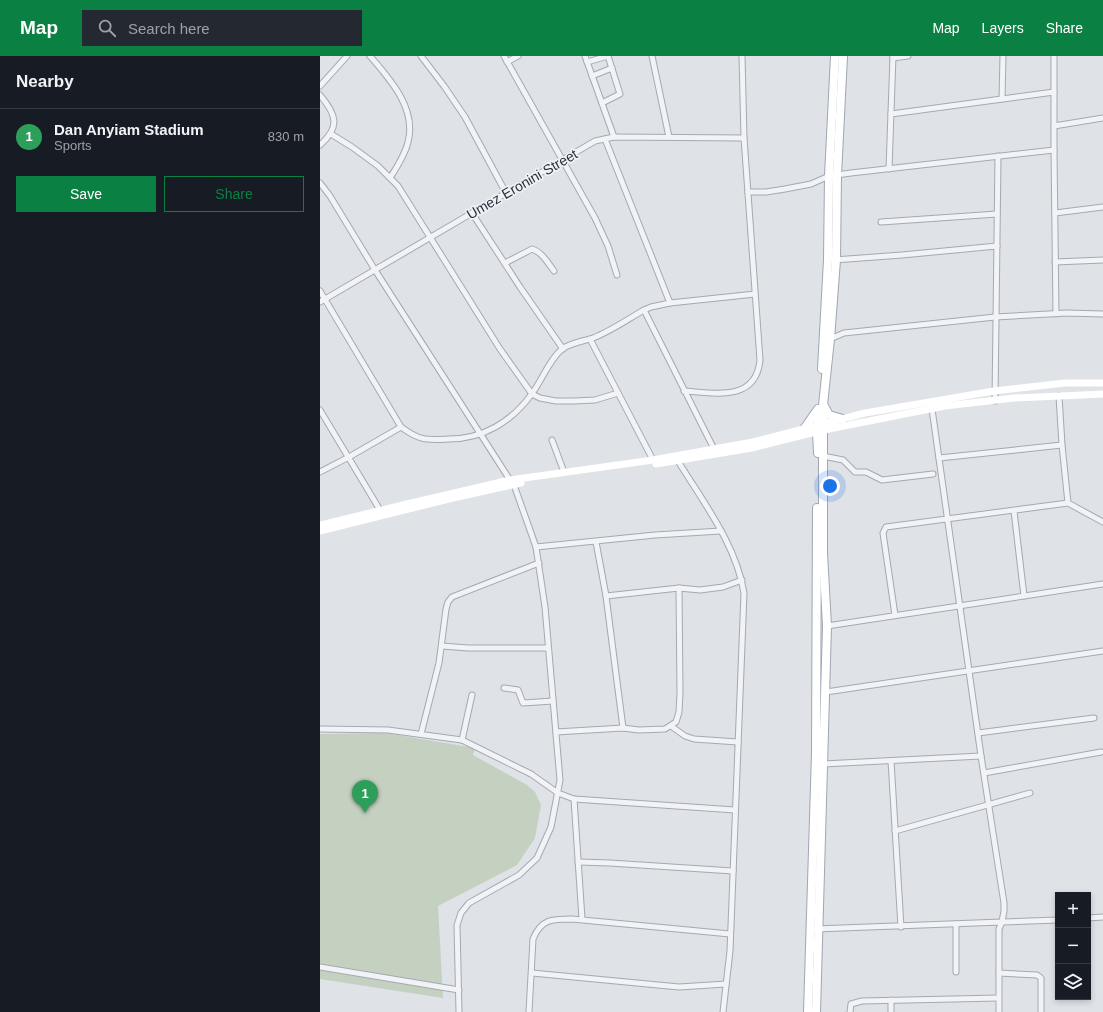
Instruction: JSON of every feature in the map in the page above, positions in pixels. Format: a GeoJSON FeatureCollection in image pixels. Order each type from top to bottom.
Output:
{"type":"FeatureCollection","features":[{"type":"Feature","properties":{"kind":"main road"},"geometry":{"type":"LineString","coordinates":[[804,429],[822,405],[830,339],[835,56]]}},
{"type":"Feature","properties":{"kind":"main road"},"geometry":{"type":"LineString","coordinates":[[833,176],[843,56]]}},
{"type":"Feature","properties":{"kind":"main road"},"geometry":{"type":"LineString","coordinates":[[808,1012],[823,764],[816,604],[818,453],[832,260]]}},
{"type":"Feature","properties":{"kind":"main road"},"geometry":{"type":"LineString","coordinates":[[320,531],[512,483],[678,461],[752,448],[821,428],[843,419],[865,413],[994,391],[1065,383],[1103,383]]}},
{"type":"Feature","properties":{"kind":"main road"},"geometry":{"type":"LineString","coordinates":[[320,526],[380,510],[564,472],[653,460],[753,442],[804,429],[821,428],[945,406],[1014,398],[1103,394]]}},
{"type":"Feature","properties":{"kind":"main road"},"geometry":{"type":"LineString","coordinates":[[822,405],[829,415],[843,419]]}},
{"type":"Feature","properties":{"kind":"main road"},"geometry":{"type":"LineString","coordinates":[[816,1012],[814,929],[821,709],[826,692],[827,626],[823,553],[823,456],[821,428]]}},
{"type":"Feature","properties":{"kind":"street"},"geometry":{"type":"LineString","coordinates":[[320,86],[347,56]]}},
{"type":"Feature","properties":{"kind":"street"},"geometry":{"type":"LineString","coordinates":[[370,56],[391,81],[406,107],[409,122],[408,142],[401,161],[390,178]]}},
{"type":"Feature","properties":{"kind":"street"},"geometry":{"type":"LineString","coordinates":[[421,56],[444,86],[464,117],[506,194]]}},
{"type":"Feature","properties":{"kind":"street"},"geometry":{"type":"LineString","coordinates":[[504,56],[595,218],[608,246],[616,275]]}},
{"type":"Feature","properties":{"kind":"street"},"geometry":{"type":"LineString","coordinates":[[507,62],[518,56]]}},
{"type":"Feature","properties":{"kind":"street"},"geometry":{"type":"LineString","coordinates":[[585,56],[614,137]]}},
{"type":"Feature","properties":{"kind":"street"},"geometry":{"type":"LineString","coordinates":[[587,62],[608,56],[620,94],[602,103]]}},
{"type":"Feature","properties":{"kind":"street"},"geometry":{"type":"LineString","coordinates":[[652,56],[668,137]]}},
{"type":"Feature","properties":{"kind":"street"},"geometry":{"type":"LineString","coordinates":[[684,391],[733,393],[744,389],[754,379],[759,371],[760,360],[744,138],[742,56]]}},
{"type":"Feature","properties":{"kind":"street"},"geometry":{"type":"LineString","coordinates":[[889,169],[893,57],[908,56]]}},
{"type":"Feature","properties":{"kind":"street"},"geometry":{"type":"LineString","coordinates":[[1002,99],[1003,56]]}},
{"type":"Feature","properties":{"kind":"street"},"geometry":{"type":"LineString","coordinates":[[1054,56],[1056,314]]}},
{"type":"Feature","properties":{"kind":"street"},"geometry":{"type":"LineString","coordinates":[[592,76],[612,68]]}},
{"type":"Feature","properties":{"kind":"street"},"geometry":{"type":"LineString","coordinates":[[891,114],[1054,92]]}},
{"type":"Feature","properties":{"kind":"street"},"geometry":{"type":"LineString","coordinates":[[320,94],[334,115],[334,125],[331,134],[320,145]]}},
{"type":"Feature","properties":{"kind":"street"},"geometry":{"type":"LineString","coordinates":[[1054,126],[1103,118]]}},
{"type":"Feature","properties":{"kind":"street"},"geometry":{"type":"LineString","coordinates":[[331,134],[378,166],[398,186],[500,349],[532,394],[540,398],[574,402],[595,400],[618,393]]}},
{"type":"Feature","properties":{"kind":"street","name":"Umez Eronini Street"},"geometry":{"type":"LineString","coordinates":[[322,301],[595,141],[614,137],[744,138]]}},
{"type":"Feature","properties":{"kind":"street"},"geometry":{"type":"LineString","coordinates":[[605,139],[670,303]]}},
{"type":"Feature","properties":{"kind":"street"},"geometry":{"type":"LineString","coordinates":[[748,192],[766,192],[791,188],[811,184],[833,176],[1054,150]]}},
{"type":"Feature","properties":{"kind":"street"},"geometry":{"type":"LineString","coordinates":[[995,401],[998,156]]}},
{"type":"Feature","properties":{"kind":"street"},"geometry":{"type":"LineString","coordinates":[[320,183],[330,196],[375,270],[512,483],[536,548],[545,608],[560,780],[558,793],[551,826],[537,858],[519,875],[469,903],[461,913],[457,925],[459,1012]]}},
{"type":"Feature","properties":{"kind":"street"},"geometry":{"type":"LineString","coordinates":[[1055,213],[1103,207]]}},
{"type":"Feature","properties":{"kind":"street"},"geometry":{"type":"LineString","coordinates":[[472,213],[563,349]]}},
{"type":"Feature","properties":{"kind":"street"},"geometry":{"type":"LineString","coordinates":[[881,222],[998,214]]}},
{"type":"Feature","properties":{"kind":"street"},"geometry":{"type":"LineString","coordinates":[[832,260],[997,246]]}},
{"type":"Feature","properties":{"kind":"street"},"geometry":{"type":"LineString","coordinates":[[505,263],[532,249],[537,250],[542,254],[554,271]]}},
{"type":"Feature","properties":{"kind":"street"},"geometry":{"type":"LineString","coordinates":[[1055,262],[1103,260]]}},
{"type":"Feature","properties":{"kind":"street"},"geometry":{"type":"LineString","coordinates":[[320,291],[322,301],[401,427],[414,436],[432,440],[459,439],[481,435],[500,426],[521,407],[532,394],[555,357],[563,349],[612,328],[651,306],[755,294]]}},
{"type":"Feature","properties":{"kind":"street"},"geometry":{"type":"LineString","coordinates":[[644,310],[714,449]]}},
{"type":"Feature","properties":{"kind":"street"},"geometry":{"type":"LineString","coordinates":[[830,339],[844,333],[995,317],[1056,314],[1103,314]]}},
{"type":"Feature","properties":{"kind":"street"},"geometry":{"type":"LineString","coordinates":[[590,338],[653,460]]}},
{"type":"Feature","properties":{"kind":"street"},"geometry":{"type":"LineString","coordinates":[[1059,396],[1068,503]]}},
{"type":"Feature","properties":{"kind":"street"},"geometry":{"type":"LineString","coordinates":[[932,409],[981,756],[1004,903],[1002,922],[999,929],[999,1012]]}},
{"type":"Feature","properties":{"kind":"street"},"geometry":{"type":"LineString","coordinates":[[320,410],[380,510]]}},
{"type":"Feature","properties":{"kind":"street"},"geometry":{"type":"LineString","coordinates":[[320,472],[401,427]]}},
{"type":"Feature","properties":{"kind":"street"},"geometry":{"type":"LineString","coordinates":[[552,440],[564,472]]}},
{"type":"Feature","properties":{"kind":"street"},"geometry":{"type":"LineString","coordinates":[[939,458],[1062,445]]}},
{"type":"Feature","properties":{"kind":"street"},"geometry":{"type":"LineString","coordinates":[[823,456],[843,460],[855,472],[869,472],[882,480],[933,474]]}},
{"type":"Feature","properties":{"kind":"street"},"geometry":{"type":"LineString","coordinates":[[678,461],[726,538],[742,580],[744,593],[730,934],[723,1012]]}},
{"type":"Feature","properties":{"kind":"street"},"geometry":{"type":"LineString","coordinates":[[896,615],[883,530],[886,528],[1068,503],[1103,522]]}},
{"type":"Feature","properties":{"kind":"street"},"geometry":{"type":"LineString","coordinates":[[1014,511],[1024,596]]}},
{"type":"Feature","properties":{"kind":"street"},"geometry":{"type":"LineString","coordinates":[[536,548],[655,535],[721,531]]}},
{"type":"Feature","properties":{"kind":"street"},"geometry":{"type":"LineString","coordinates":[[596,542],[606,596],[623,728]]}},
{"type":"Feature","properties":{"kind":"street"},"geometry":{"type":"LineString","coordinates":[[421,734],[442,646],[448,602],[452,597],[538,563]]}},
{"type":"Feature","properties":{"kind":"street"},"geometry":{"type":"LineString","coordinates":[[606,596],[679,588],[700,590],[723,587],[742,580]]}},
{"type":"Feature","properties":{"kind":"street"},"geometry":{"type":"LineString","coordinates":[[827,626],[1103,584]]}},
{"type":"Feature","properties":{"kind":"street"},"geometry":{"type":"LineString","coordinates":[[556,732],[623,728],[639,730],[664,729],[676,722],[679,712],[680,693],[679,588]]}},
{"type":"Feature","properties":{"kind":"street"},"geometry":{"type":"LineString","coordinates":[[442,646],[548,648]]}},
{"type":"Feature","properties":{"kind":"street"},"geometry":{"type":"LineString","coordinates":[[826,692],[1103,651]]}},
{"type":"Feature","properties":{"kind":"street"},"geometry":{"type":"LineString","coordinates":[[504,688],[518,690],[523,703],[553,701]]}},
{"type":"Feature","properties":{"kind":"street"},"geometry":{"type":"LineString","coordinates":[[462,740],[472,695]]}},
{"type":"Feature","properties":{"kind":"street"},"geometry":{"type":"LineString","coordinates":[[978,733],[1094,718]]}},
{"type":"Feature","properties":{"kind":"street"},"geometry":{"type":"LineString","coordinates":[[671,726],[685,736],[694,739],[738,742]]}},
{"type":"Feature","properties":{"kind":"street"},"geometry":{"type":"LineString","coordinates":[[320,729],[388,730],[462,740],[531,774],[558,793],[574,799],[735,810]]}},
{"type":"Feature","properties":{"kind":"street"},"geometry":{"type":"LineString","coordinates":[[984,773],[1101,752]]}},
{"type":"Feature","properties":{"kind":"street"},"geometry":{"type":"LineString","coordinates":[[823,764],[981,756]]}},
{"type":"Feature","properties":{"kind":"street"},"geometry":{"type":"LineString","coordinates":[[891,761],[901,927]]}},
{"type":"Feature","properties":{"kind":"street"},"geometry":{"type":"LineString","coordinates":[[895,831],[1030,793]]}},
{"type":"Feature","properties":{"kind":"street"},"geometry":{"type":"LineString","coordinates":[[574,799],[582,919]]}},
{"type":"Feature","properties":{"kind":"street"},"geometry":{"type":"LineString","coordinates":[[578,862],[733,871]]}},
{"type":"Feature","properties":{"kind":"street"},"geometry":{"type":"LineString","coordinates":[[1091,918],[1103,917]]}},
{"type":"Feature","properties":{"kind":"street"},"geometry":{"type":"LineString","coordinates":[[529,1012],[533,939],[537,930],[544,923],[554,919],[582,919],[730,934]]}},
{"type":"Feature","properties":{"kind":"street"},"geometry":{"type":"LineString","coordinates":[[814,929],[901,927],[1055,920]]}},
{"type":"Feature","properties":{"kind":"street"},"geometry":{"type":"LineString","coordinates":[[956,924],[956,972]]}},
{"type":"Feature","properties":{"kind":"street"},"geometry":{"type":"LineString","coordinates":[[320,967],[459,990]]}},
{"type":"Feature","properties":{"kind":"street"},"geometry":{"type":"LineString","coordinates":[[532,973],[679,987],[726,984]]}},
{"type":"Feature","properties":{"kind":"street"},"geometry":{"type":"LineString","coordinates":[[999,974],[1040,976],[1041,1012]]}},
{"type":"Feature","properties":{"kind":"street"},"geometry":{"type":"LineString","coordinates":[[850,1012],[851,1004],[855,1002],[998,998]]}},
{"type":"Feature","properties":{"kind":"street"},"geometry":{"type":"LineString","coordinates":[[891,1000],[891,1012]]}},
{"type":"Feature","properties":{"kind":"green space"},"geometry":{"type":"Polygon","coordinates":[[[386,733],[475,748],[473,755],[527,785],[535,792],[541,805],[535,838],[517,865],[438,906],[443,998],[320,979],[320,734],[386,733]]]}},
{"type":"Feature","properties":{"kind":"place","name":"Dan Anyiam Stadium"},"geometry":{"type":"Point","coordinates":[365,813]}}]}
